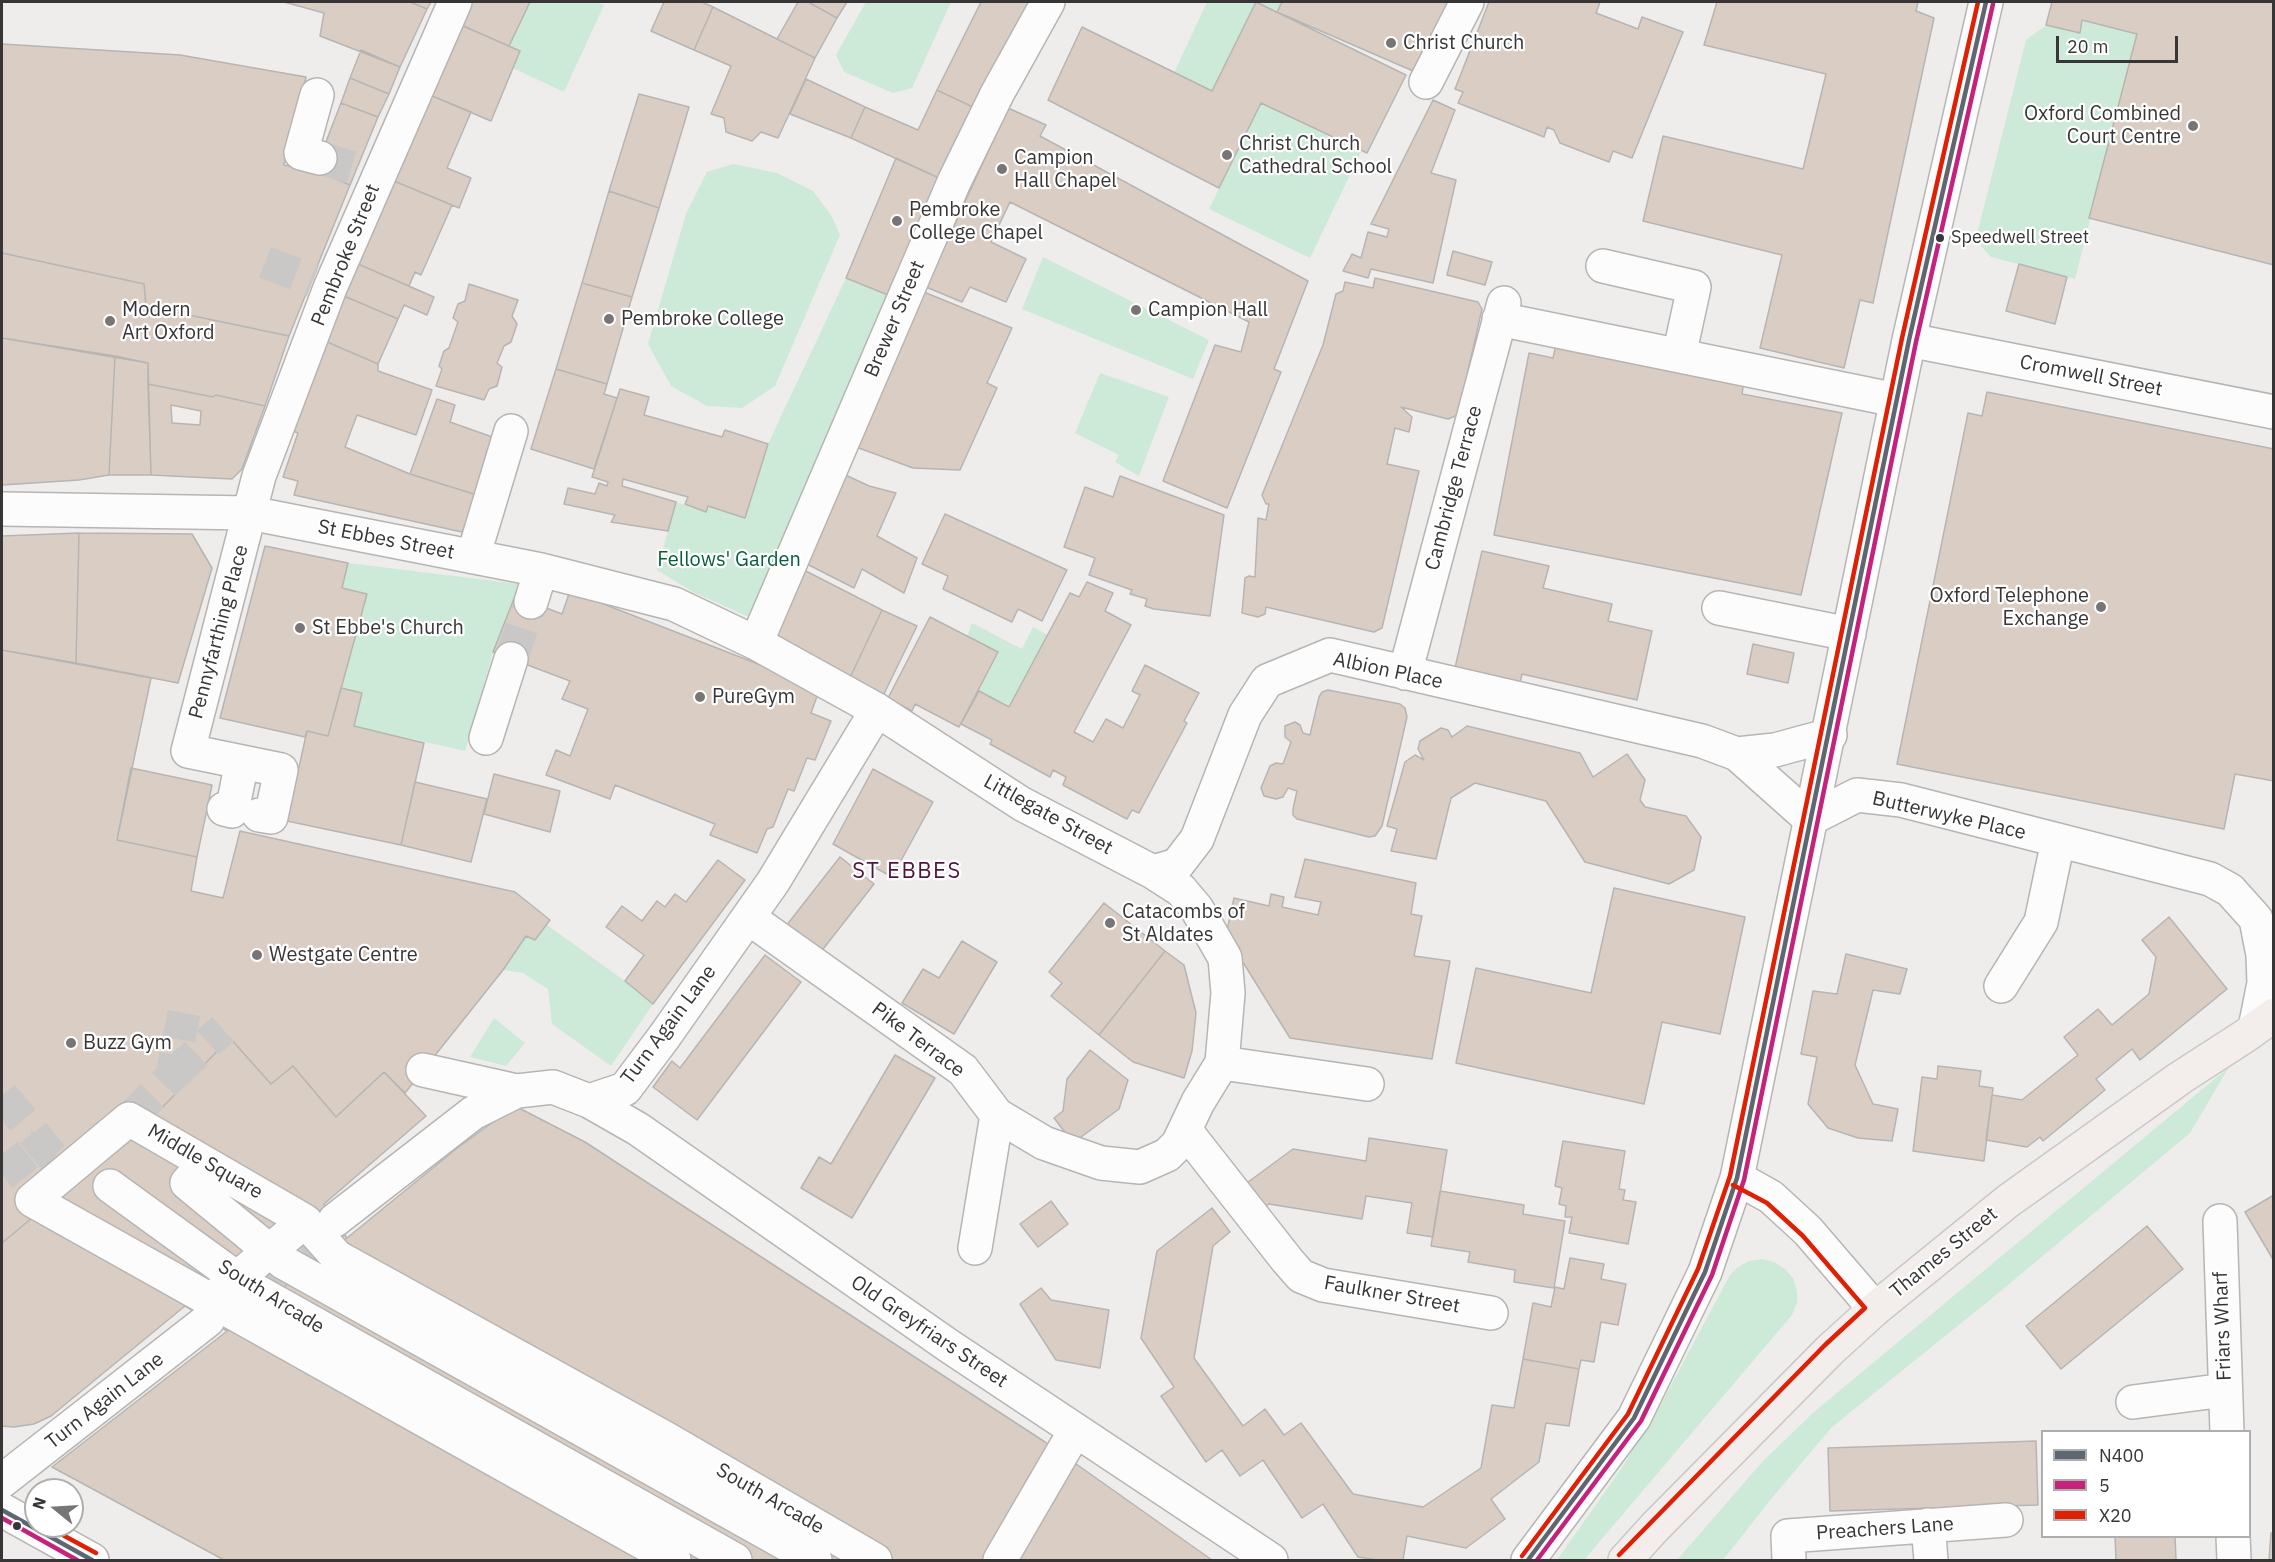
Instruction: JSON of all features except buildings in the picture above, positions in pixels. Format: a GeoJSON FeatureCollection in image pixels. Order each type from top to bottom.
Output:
{"type":"FeatureCollection","features":[{"type":"Feature","properties":{"kind":"main road","name":"Thames Street"},"geometry":{"type":"LineString","coordinates":[[1625,1560],[1830,1350],[1875,1309],[2008,1201],[2264,1021]]}},
{"type":"Feature","properties":{"kind":"street","name":"Pembroke Street"},"geometry":{"type":"LineString","coordinates":[[250,513],[259,476],[321,284],[368,172],[455,2]]}},
{"type":"Feature","properties":{"kind":"street","name":"Brewer Street"},"geometry":{"type":"LineString","coordinates":[[756,643],[954,182],[997,94],[1048,2]]}},
{"type":"Feature","properties":{"kind":"street"},"geometry":{"type":"LineString","coordinates":[[1426,82],[1467,2]]}},
{"type":"Feature","properties":{"kind":"street"},"geometry":{"type":"LineString","coordinates":[[1528,1560],[1634,1418],[1705,1272],[1737,1178],[1796,898],[1810,819],[1830,735],[1896,400],[1986,2]]}},
{"type":"Feature","properties":{"kind":"street"},"geometry":{"type":"LineString","coordinates":[[317,95],[301,153],[320,158]]}},
{"type":"Feature","properties":{"kind":"street"},"geometry":{"type":"LineString","coordinates":[[1603,266],[1694,287],[1679,356],[1896,400]]}},
{"type":"Feature","properties":{"kind":"street","name":"Cambridge Terrace"},"geometry":{"type":"LineString","coordinates":[[1405,673],[1501,311],[1679,356]]}},
{"type":"Feature","properties":{"kind":"street","name":"Cromwell Street"},"geometry":{"type":"LineString","coordinates":[[1909,340],[2274,412]]}},
{"type":"Feature","properties":{"kind":"street"},"geometry":{"type":"LineString","coordinates":[[473,557],[511,431]]}},
{"type":"Feature","properties":{"kind":"street","name":"St Ebbes Street"},"geometry":{"type":"LineString","coordinates":[[2,509],[250,513],[541,570],[674,604],[756,643]]}},
{"type":"Feature","properties":{"kind":"street","name":"Pennyfarthing Place"},"geometry":{"type":"LineString","coordinates":[[242,762],[188,751],[250,513]]}},
{"type":"Feature","properties":{"kind":"street"},"geometry":{"type":"LineString","coordinates":[[531,602],[541,570]]}},
{"type":"Feature","properties":{"kind":"street"},"geometry":{"type":"LineString","coordinates":[[1719,608],[1849,634]]}},
{"type":"Feature","properties":{"kind":"street","name":"Littlegate Street"},"geometry":{"type":"LineString","coordinates":[[756,643],[877,710],[1022,804],[1153,872],[1180,890],[1197,909],[1225,958],[1228,993],[1222,1063]]}},
{"type":"Feature","properties":{"kind":"street","name":"Albion Place"},"geometry":{"type":"LineString","coordinates":[[1153,872],[1177,865],[1197,839],[1245,715],[1267,681],[1330,655],[1702,741],[1737,754],[1810,819]]}},
{"type":"Feature","properties":{"kind":"street"},"geometry":{"type":"LineString","coordinates":[[486,738],[512,659]]}},
{"type":"Feature","properties":{"kind":"street","name":"Turn Again Lane"},"geometry":{"type":"LineString","coordinates":[[589,1101],[625,1089],[749,918],[877,710]]}},
{"type":"Feature","properties":{"kind":"street","name":"Albion Place"},"geometry":{"type":"LineString","coordinates":[[1737,754],[1775,750],[1830,735]]}},
{"type":"Feature","properties":{"kind":"street"},"geometry":{"type":"LineString","coordinates":[[224,809],[232,811],[242,762],[281,770],[271,818],[259,815]]}},
{"type":"Feature","properties":{"kind":"street","name":"Butterwyke Place"},"geometry":{"type":"LineString","coordinates":[[1810,819],[1857,795],[1901,800],[2210,879],[2230,890],[2256,919],[2263,955],[2264,1021]]}},
{"type":"Feature","properties":{"kind":"street"},"geometry":{"type":"LineString","coordinates":[[2001,986],[2041,922],[2058,841]]}},
{"type":"Feature","properties":{"kind":"street","name":"Pike Terrace"},"geometry":{"type":"LineString","coordinates":[[749,918],[963,1070],[997,1115]]}},
{"type":"Feature","properties":{"kind":"street"},"geometry":{"type":"LineString","coordinates":[[975,1248],[997,1115],[1044,1143],[1101,1163],[1140,1167],[1167,1155],[1178,1144],[1198,1102],[1222,1063],[1367,1084]]}},
{"type":"Feature","properties":{"kind":"street"},"geometry":{"type":"LineString","coordinates":[[423,1070],[517,1091],[553,1087],[589,1101]]}},
{"type":"Feature","properties":{"kind":"street"},"geometry":{"type":"LineString","coordinates":[[209,1310],[320,1220],[473,1113],[517,1091]]}},
{"type":"Feature","properties":{"kind":"street","name":"Old Greyfriars Street"},"geometry":{"type":"LineString","coordinates":[[589,1101],[638,1129],[949,1346],[1271,1560]]}},
{"type":"Feature","properties":{"kind":"street","name":"Middle Square"},"geometry":{"type":"LineString","coordinates":[[209,1310],[32,1200],[129,1119],[320,1220]]}},
{"type":"Feature","properties":{"kind":"street","name":"Faulkner Street"},"geometry":{"type":"LineString","coordinates":[[1185,1130],[1301,1276],[1323,1285],[1491,1313]]}},
{"type":"Feature","properties":{"kind":"street","name":"South Arcade"},"geometry":{"type":"LineString","coordinates":[[195,1174],[188,1183],[283,1262],[814,1560]]}},
{"type":"Feature","properties":{"kind":"street"},"geometry":{"type":"LineString","coordinates":[[1737,1178],[1771,1197],[1808,1231],[1875,1309]]}},
{"type":"Feature","properties":{"kind":"street","name":"South Arcade"},"geometry":{"type":"LineString","coordinates":[[110,1186],[249,1287],[735,1560]]}},
{"type":"Feature","properties":{"kind":"street","name":"South Arcade"},"geometry":{"type":"LineString","coordinates":[[320,1220],[337,1257],[665,1438],[875,1560]]}},
{"type":"Feature","properties":{"kind":"street","name":"Friars Wharf"},"geometry":{"type":"LineString","coordinates":[[2220,1221],[2227,1430]]}},
{"type":"Feature","properties":{"kind":"street","name":"Turn Again Lane"},"geometry":{"type":"LineString","coordinates":[[2,1482],[209,1310]]}},
{"type":"Feature","properties":{"kind":"street","name":"South Arcade"},"geometry":{"type":"LineString","coordinates":[[209,1310],[425,1421],[674,1560]]}},
{"type":"Feature","properties":{"kind":"street"},"geometry":{"type":"LineString","coordinates":[[425,1421],[474,1334]]}},
{"type":"Feature","properties":{"kind":"street"},"geometry":{"type":"LineString","coordinates":[[2133,1402],[2225,1390]]}},
{"type":"Feature","properties":{"kind":"street"},"geometry":{"type":"LineString","coordinates":[[1000,1560],[1075,1431]]}},
{"type":"Feature","properties":{"kind":"street"},"geometry":{"type":"LineString","coordinates":[[615,1527],[665,1438]]}},
{"type":"Feature","properties":{"kind":"street"},"geometry":{"type":"LineString","coordinates":[[2,1510],[92,1560]]}},
{"type":"Feature","properties":{"kind":"street","name":"Preachers Lane"},"geometry":{"type":"LineString","coordinates":[[1789,1560],[1788,1536],[2006,1520]]}},
{"type":"Feature","properties":{"kind":"street"},"geometry":{"type":"LineString","coordinates":[[1928,1526],[1931,1560]]}},
{"type":"Feature","properties":{"kind":"street"},"geometry":{"type":"LineString","coordinates":[[2233,1538],[2235,1560]]}},
{"type":"Feature","properties":{"kind":"green space"},"geometry":{"type":"Polygon","coordinates":[[[530,2],[596,2],[604,5],[564,92],[513,68],[520,51],[509,46],[530,2]]]}},
{"type":"Feature","properties":{"kind":"green space"},"geometry":{"type":"Polygon","coordinates":[[[866,2],[951,2],[912,88],[893,93],[844,72],[836,55],[866,2]]]}},
{"type":"Feature","properties":{"kind":"green space"},"geometry":{"type":"Polygon","coordinates":[[[1207,2],[1256,2],[1212,91],[1174,73],[1207,2]]]}},
{"type":"Feature","properties":{"kind":"green space"},"geometry":{"type":"Polygon","coordinates":[[[1256,2],[1282,2],[1277,12],[1256,2]]]}},
{"type":"Feature","properties":{"kind":"green space"},"geometry":{"type":"Polygon","coordinates":[[[2082,20],[2137,34],[2075,279],[1991,257],[1981,246],[1977,234],[2026,40],[2046,25],[2079,33],[2082,20]]]}},
{"type":"Feature","properties":{"kind":"green space"},"geometry":{"type":"Polygon","coordinates":[[[1261,103],[1361,152],[1310,258],[1209,209],[1261,103]]]}},
{"type":"Feature","properties":{"kind":"green space"},"geometry":{"type":"Polygon","coordinates":[[[733,164],[777,173],[813,191],[831,215],[840,235],[775,386],[742,408],[707,406],[671,386],[648,344],[686,214],[707,172],[733,164]]]}},
{"type":"Feature","properties":{"kind":"green space"},"geometry":{"type":"Polygon","coordinates":[[[1043,257],[1209,340],[1193,379],[1022,309],[1043,257]]]}},
{"type":"Feature","properties":{"kind":"green space","name":"Fellows' Garden"},"geometry":{"type":"Polygon","coordinates":[[[846,278],[893,297],[751,618],[693,592],[657,570],[676,502],[705,512],[708,506],[745,518],[768,444],[846,278]]]}},
{"type":"Feature","properties":{"kind":"green space"},"geometry":{"type":"Polygon","coordinates":[[[1100,373],[1169,397],[1139,476],[1115,462],[1119,455],[1075,433],[1100,373]]]}},
{"type":"Feature","properties":{"kind":"green space"},"geometry":{"type":"Polygon","coordinates":[[[348,563],[519,584],[493,652],[465,751],[354,726],[362,693],[341,688],[366,594],[342,588],[348,563]]]}},
{"type":"Feature","properties":{"kind":"green space"},"geometry":{"type":"Polygon","coordinates":[[[972,623],[1022,649],[1033,627],[1048,635],[1009,707],[979,691],[997,652],[967,636],[972,623]]]}},
{"type":"Feature","properties":{"kind":"green space"},"geometry":{"type":"Polygon","coordinates":[[[547,925],[653,1004],[611,1066],[552,1024],[548,989],[523,973],[503,970],[526,936],[535,940],[547,925]]]}},
{"type":"Feature","properties":{"kind":"green space"},"geometry":{"type":"Polygon","coordinates":[[[494,1018],[525,1043],[506,1066],[470,1057],[494,1018]]]}},
{"type":"Feature","properties":{"kind":"green space"},"geometry":{"type":"Polygon","coordinates":[[[2229,1067],[2190,1133],[1996,1295],[1831,1428],[1723,1560],[1677,1560],[1763,1461],[1814,1412],[2229,1067]]]}},
{"type":"Feature","properties":{"kind":"green space"},"geometry":{"type":"Polygon","coordinates":[[[1762,1259],[1774,1262],[1793,1278],[1797,1291],[1797,1303],[1792,1315],[1584,1560],[1557,1560],[1621,1469],[1661,1404],[1730,1275],[1749,1261],[1762,1259]]]}},
{"type":"Feature","properties":{"kind":"tunnel"},"geometry":{"type":"LineString","coordinates":[[320,158],[357,169]]}},
{"type":"Feature","properties":{"kind":"tunnel"},"geometry":{"type":"LineString","coordinates":[[265,262],[313,281]]}},
{"type":"Feature","properties":{"kind":"tunnel"},"geometry":{"type":"LineString","coordinates":[[511,659],[531,602]]}},
{"type":"Feature","properties":{"kind":"tunnel"},"geometry":{"type":"LineString","coordinates":[[129,1119],[172,1076],[184,1013]]}},
{"type":"Feature","properties":{"kind":"tunnel"},"geometry":{"type":"LineString","coordinates":[[172,1076],[223,1029]]}},
{"type":"Feature","properties":{"kind":"tunnel"},"geometry":{"type":"LineString","coordinates":[[2,1095],[52,1156],[70,1168]]}},
{"type":"Feature","properties":{"kind":"tunnel"},"geometry":{"type":"LineString","coordinates":[[2,1175],[42,1143]]}},
{"type":"Feature","properties":{"kind":"tunnel"},"geometry":{"type":"LineString","coordinates":[[261,1278],[335,1220]]}},
{"type":"Feature","properties":{"kind":"transit line","name":"X20"},"geometry":{"type":"LineString","coordinates":[[1522,1556],[1628,1414],[1698,1269],[1730,1176],[1902,338],[1978,2]]}},
{"type":"Feature","properties":{"kind":"transit line","name":"N400"},"geometry":{"type":"LineString","coordinates":[[1528,1560],[1634,1418],[1705,1272],[1737,1178],[1909,340],[1986,2]]}},
{"type":"Feature","properties":{"kind":"transit line","name":"5"},"geometry":{"type":"LineString","coordinates":[[1537,1560],[1641,1421],[1712,1275],[1744,1180],[1916,342],[1993,4]]}},
{"type":"Feature","properties":{"kind":"transit line","name":"X20"},"geometry":{"type":"LineString","coordinates":[[1619,1555],[1825,1345],[1865,1308],[1803,1236],[1767,1203],[1733,1185]]}},
{"type":"Feature","properties":{"kind":"transit line","name":"N400"},"geometry":{"type":"LineString","coordinates":[[2,1510],[92,1560]]}},
{"type":"Feature","properties":{"kind":"transit line","name":"5"},"geometry":{"type":"LineString","coordinates":[[2,1518],[77,1560]]}},
{"type":"Feature","properties":{"kind":"transit line","name":"X20"},"geometry":{"type":"LineString","coordinates":[[68,1538],[96,1553]]}},
{"type":"Feature","properties":{"kind":"place","name":"Christ Church"},"geometry":{"type":"Point","coordinates":[1391,43]}},
{"type":"Feature","properties":{"kind":"place","name":"Oxford Combined Court Centre"},"geometry":{"type":"Point","coordinates":[2193,126]}},
{"type":"Feature","properties":{"kind":"place","name":"Christ Church Cathedral School"},"geometry":{"type":"Point","coordinates":[1227,155]}},
{"type":"Feature","properties":{"kind":"place","name":"Campion Hall Chapel"},"geometry":{"type":"Point","coordinates":[1002,169]}},
{"type":"Feature","properties":{"kind":"place","name":"Pembroke College Chapel"},"geometry":{"type":"Point","coordinates":[897,221]}},
{"type":"Feature","properties":{"kind":"place","name":"Speedwell Street"},"geometry":{"type":"Point","coordinates":[1940,238]}},
{"type":"Feature","properties":{"kind":"place","name":"Campion Hall"},"geometry":{"type":"Point","coordinates":[1136,310]}},
{"type":"Feature","properties":{"kind":"place","name":"Pembroke College"},"geometry":{"type":"Point","coordinates":[609,319]}},
{"type":"Feature","properties":{"kind":"place","name":"Modern Art Oxford"},"geometry":{"type":"Point","coordinates":[110,321]}},
{"type":"Feature","properties":{"kind":"place","name":"Oxford Telephone Exchange"},"geometry":{"type":"Point","coordinates":[2101,607]}},
{"type":"Feature","properties":{"kind":"place","name":"St Ebbe's Church"},"geometry":{"type":"Point","coordinates":[300,628]}},
{"type":"Feature","properties":{"kind":"place","name":"PureGym"},"geometry":{"type":"Point","coordinates":[700,697]}},
{"type":"Feature","properties":{"kind":"place","name":"Catacombs of St Aldates"},"geometry":{"type":"Point","coordinates":[1110,923]}},
{"type":"Feature","properties":{"kind":"place","name":"Westgate Centre"},"geometry":{"type":"Point","coordinates":[257,955]}},
{"type":"Feature","properties":{"kind":"place","name":"Buzz Gym"},"geometry":{"type":"Point","coordinates":[71,1043]}},
{"type":"Feature","properties":{"kind":"district","name":"ST EBBES"},"geometry":{"type":"Point","coordinates":[907,872]}}]}
